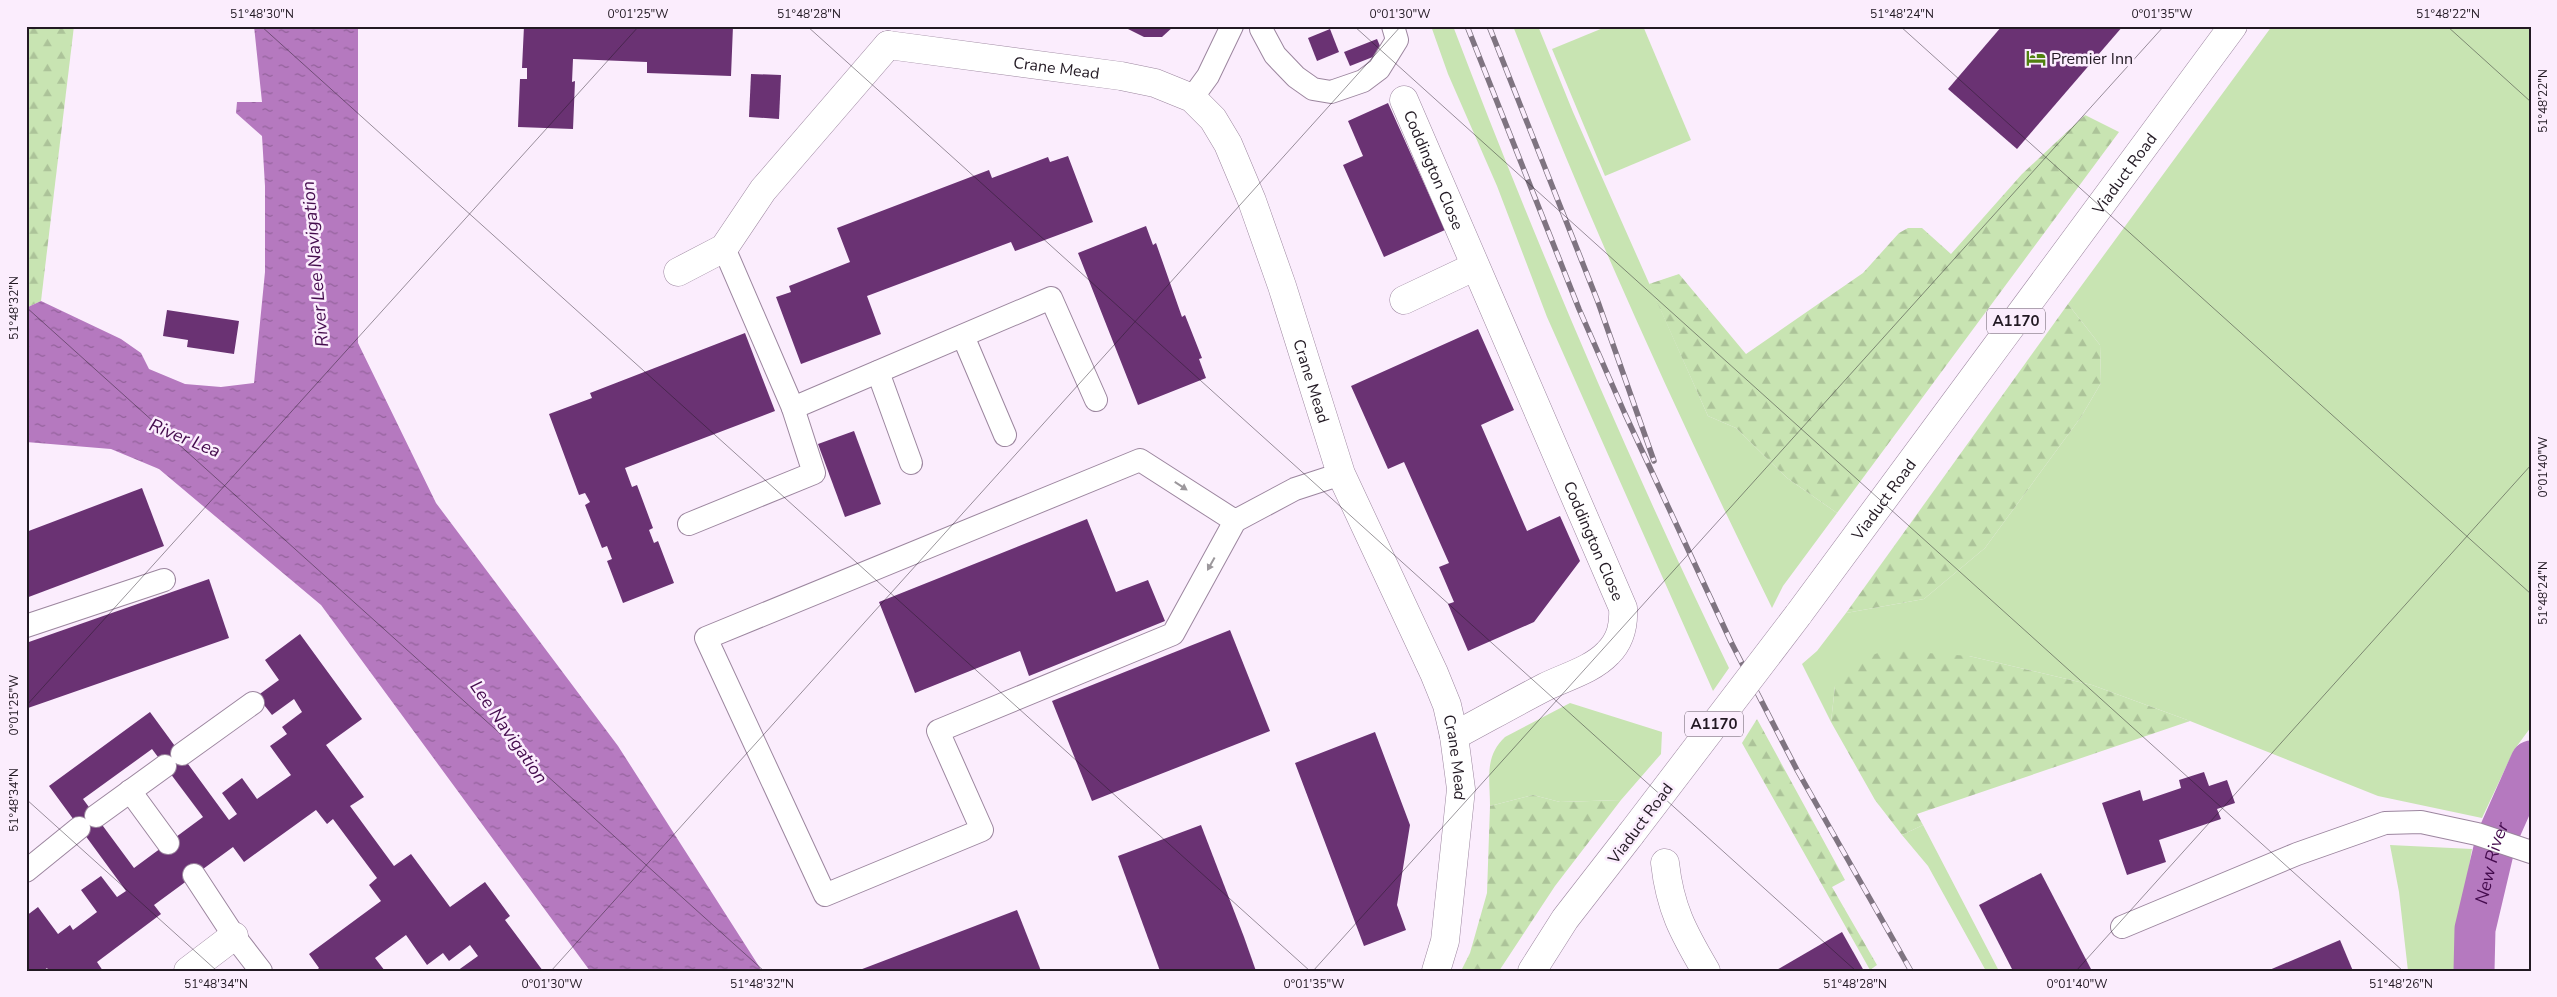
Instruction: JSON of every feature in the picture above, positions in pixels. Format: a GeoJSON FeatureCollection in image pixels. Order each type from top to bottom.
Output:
{"type":"FeatureCollection","features":[{"type":"Feature","properties":{"kind":"street","name":"Viaduct Road"},"geometry":{"type":"LineString","coordinates":[[1532,971],[1565,920],[1798,615],[2233,26]]}},
{"type":"Feature","properties":{"kind":"street","name":"Crane Mead"},"geometry":{"type":"LineString","coordinates":[[678,272],[724,248],[763,190],[885,35],[1121,76],[1155,83],[1192,98],[1213,118],[1228,144],[1252,201],[1282,286],[1342,474],[1447,705],[1454,736],[1461,789],[1445,941],[1436,971]]}},
{"type":"Feature","properties":{"kind":"street","name":"Coddington Close"},"geometry":{"type":"LineString","coordinates":[[1404,100],[1474,267],[1623,608],[1624,623],[1619,638],[1610,652],[1598,662],[1545,687],[1454,736]]}},
{"type":"Feature","properties":{"kind":"street"},"geometry":{"type":"LineString","coordinates":[[1404,300],[1474,267]]}},
{"type":"Feature","properties":{"kind":"street"},"geometry":{"type":"LineString","coordinates":[[1665,863],[1672,904],[1680,926],[1706,971]]}},
{"type":"Feature","properties":{"kind":"street"},"geometry":{"type":"LineString","coordinates":[[188,971],[234,936]]}},
{"type":"Feature","properties":{"kind":"lane"},"geometry":{"type":"LineString","coordinates":[[1192,98],[1208,76],[1232,26]]}},
{"type":"Feature","properties":{"kind":"lane"},"geometry":{"type":"LineString","coordinates":[[1260,29],[1275,56],[1296,77],[1313,89],[1331,92],[1363,81],[1379,69],[1397,40],[1393,26]]}},
{"type":"Feature","properties":{"kind":"lane"},"geometry":{"type":"LineString","coordinates":[[689,524],[814,473],[793,408],[724,248]]}},
{"type":"Feature","properties":{"kind":"lane"},"geometry":{"type":"LineString","coordinates":[[793,408],[1051,298],[1096,400]]}},
{"type":"Feature","properties":{"kind":"lane"},"geometry":{"type":"LineString","coordinates":[[963,336],[1005,435]]}},
{"type":"Feature","properties":{"kind":"lane"},"geometry":{"type":"LineString","coordinates":[[878,372],[911,462]]}},
{"type":"Feature","properties":{"kind":"lane"},"geometry":{"type":"LineString","coordinates":[[1235,521],[1140,460],[706,638],[825,895],[982,830],[938,731],[1173,634],[1235,521],[1295,489],[1342,474]]}},
{"type":"Feature","properties":{"kind":"lane"},"geometry":{"type":"LineString","coordinates":[[26,626],[164,580]]}},
{"type":"Feature","properties":{"kind":"lane"},"geometry":{"type":"LineString","coordinates":[[26,871],[88,822],[253,703]]}},
{"type":"Feature","properties":{"kind":"lane"},"geometry":{"type":"LineString","coordinates":[[130,791],[168,843]]}},
{"type":"Feature","properties":{"kind":"lane"},"geometry":{"type":"LineString","coordinates":[[2122,927],[2297,854],[2385,823],[2421,822],[2477,834],[2522,849]]}},
{"type":"Feature","properties":{"kind":"lane"},"geometry":{"type":"LineString","coordinates":[[194,875],[234,936],[261,971]]}},
{"type":"Feature","properties":{"kind":"green space"},"geometry":{"type":"Polygon","coordinates":[[[26,26],[74,26],[41,301],[26,308],[26,26]]]}},
{"type":"Feature","properties":{"kind":"green space"},"geometry":{"type":"Polygon","coordinates":[[[1431,26],[1453,26],[1517,189],[1584,350],[1691,589],[1729,668],[1713,691],[1547,317],[1497,186],[1448,74],[1431,26]]]}},
{"type":"Feature","properties":{"kind":"green space"},"geometry":{"type":"Polygon","coordinates":[[[1513,26],[1538,26],[1573,112],[1708,416],[1736,428],[1787,478],[1837,513],[1783,586],[1772,608],[1636,320],[1542,100],[1513,26]]]}},
{"type":"Feature","properties":{"kind":"green space"},"geometry":{"type":"Polygon","coordinates":[[[1608,26],[1643,26],[1691,140],[1605,176],[1552,49],[1608,26]]]}},
{"type":"Feature","properties":{"kind":"green space"},"geometry":{"type":"Polygon","coordinates":[[[2272,26],[2531,26],[2531,727],[2514,750],[2482,818],[2378,796],[2190,721],[2092,685],[1969,656],[1835,686],[1831,722],[1802,664],[1817,651],[1846,613],[1924,599],[1985,548],[2081,417],[2101,383],[2100,345],[2068,304],[2272,26]]]}},
{"type":"Feature","properties":{"kind":"green space"},"geometry":{"type":"Polygon","coordinates":[[[2085,115],[2119,132],[1837,513],[1787,478],[1736,428],[1708,416],[1649,284],[1679,274],[1746,354],[1863,273],[1899,233],[1908,228],[1922,228],[1951,254],[2022,174],[2085,115]]]}},
{"type":"Feature","properties":{"kind":"green space"},"geometry":{"type":"Polygon","coordinates":[[[2068,304],[2100,345],[2101,383],[2081,417],[1985,548],[1924,599],[1846,613],[2068,304]]]}},
{"type":"Feature","properties":{"kind":"green space"},"geometry":{"type":"Polygon","coordinates":[[[1886,650],[1969,656],[2092,685],[2190,721],[1917,814],[1923,825],[1902,835],[1875,800],[1831,722],[1835,686],[1848,664],[1886,650]]]}},
{"type":"Feature","properties":{"kind":"green space"},"geometry":{"type":"Polygon","coordinates":[[[1570,703],[1662,732],[1661,754],[1621,800],[1560,802],[1533,795],[1490,806],[1489,777],[1491,760],[1498,745],[1505,737],[1570,703]]]}},
{"type":"Feature","properties":{"kind":"green space"},"geometry":{"type":"Polygon","coordinates":[[[1757,719],[1845,880],[1832,887],[1877,965],[1870,970],[1742,743],[1757,719]]]}},
{"type":"Feature","properties":{"kind":"green space"},"geometry":{"type":"Polygon","coordinates":[[[1533,795],[1560,802],[1621,800],[1555,886],[1499,971],[1461,971],[1470,953],[1487,893],[1490,806],[1533,795]]]}},
{"type":"Feature","properties":{"kind":"green space"},"geometry":{"type":"Polygon","coordinates":[[[1923,825],[1999,971],[1986,971],[1928,866],[1902,835],[1923,825]]]}},
{"type":"Feature","properties":{"kind":"green space"},"geometry":{"type":"Polygon","coordinates":[[[2390,845],[2472,849],[2459,926],[2456,971],[2408,971],[2399,892],[2390,845]]]}},
{"type":"Feature","properties":{"kind":"water"},"geometry":{"type":"Polygon","coordinates":[[[254,26],[358,26],[358,343],[436,503],[618,746],[762,971],[590,971],[321,605],[159,469],[111,449],[26,442],[26,308],[41,301],[121,339],[141,353],[149,369],[185,384],[221,387],[254,383],[265,272],[265,186],[262,136],[236,113],[237,102],[262,102],[254,26]]]}},
{"type":"Feature","properties":{"kind":"building"},"geometry":{"type":"Polygon","coordinates":[[[524,26],[733,26],[731,76],[647,73],[647,62],[573,59],[572,82],[575,81],[573,129],[518,127],[520,79],[527,79],[527,68],[522,68],[524,26]]]}},
{"type":"Feature","properties":{"kind":"building"},"geometry":{"type":"Polygon","coordinates":[[[1122,26],[1174,26],[1162,37],[1144,37],[1122,26]]]}},
{"type":"Feature","properties":{"kind":"building","name":"Premier Inn"},"geometry":{"type":"Polygon","coordinates":[[[2002,26],[2123,26],[2017,149],[1948,89],[2002,26]]]}},
{"type":"Feature","properties":{"kind":"building"},"geometry":{"type":"Polygon","coordinates":[[[1330,29],[1339,52],[1317,61],[1308,38],[1330,29]]]}},
{"type":"Feature","properties":{"kind":"building"},"geometry":{"type":"Polygon","coordinates":[[[1377,39],[1383,53],[1350,66],[1344,52],[1377,39]]]}},
{"type":"Feature","properties":{"kind":"building"},"geometry":{"type":"Polygon","coordinates":[[[751,74],[781,75],[779,119],[749,117],[751,74]]]}},
{"type":"Feature","properties":{"kind":"building"},"geometry":{"type":"Polygon","coordinates":[[[1388,103],[1445,230],[1384,257],[1343,165],[1363,156],[1348,121],[1388,103]]]}},
{"type":"Feature","properties":{"kind":"building"},"geometry":{"type":"Polygon","coordinates":[[[1068,156],[1093,222],[1015,251],[1011,242],[867,296],[881,334],[801,364],[776,297],[791,292],[789,286],[850,262],[837,228],[989,170],[992,178],[1048,157],[1050,162],[1068,156]]]}},
{"type":"Feature","properties":{"kind":"building"},"geometry":{"type":"Polygon","coordinates":[[[1146,226],[1153,245],[1156,243],[1182,317],[1185,315],[1202,358],[1199,359],[1206,378],[1138,405],[1078,253],[1146,226]]]}},
{"type":"Feature","properties":{"kind":"building"},"geometry":{"type":"Polygon","coordinates":[[[167,310],[239,321],[234,354],[187,347],[188,340],[163,336],[167,310]]]}},
{"type":"Feature","properties":{"kind":"building"},"geometry":{"type":"Polygon","coordinates":[[[1478,329],[1514,410],[1481,425],[1527,531],[1560,516],[1580,561],[1534,622],[1468,651],[1448,604],[1454,602],[1439,567],[1449,563],[1404,462],[1388,469],[1351,386],[1478,329]]]}},
{"type":"Feature","properties":{"kind":"building"},"geometry":{"type":"Polygon","coordinates":[[[745,333],[775,411],[625,468],[632,487],[637,485],[653,528],[649,530],[654,543],[658,541],[674,583],[623,603],[607,561],[612,559],[607,546],[602,548],[585,505],[590,502],[585,493],[579,495],[549,414],[592,398],[590,393],[745,333]]]}},
{"type":"Feature","properties":{"kind":"building"},"geometry":{"type":"Polygon","coordinates":[[[854,431],[881,504],[845,517],[818,444],[854,431]]]}},
{"type":"Feature","properties":{"kind":"building"},"geometry":{"type":"Polygon","coordinates":[[[142,488],[164,546],[26,598],[26,532],[142,488]]]}},
{"type":"Feature","properties":{"kind":"building"},"geometry":{"type":"Polygon","coordinates":[[[1087,519],[1116,592],[1148,580],[1165,621],[1029,676],[1020,651],[915,693],[879,602],[1087,519]]]}},
{"type":"Feature","properties":{"kind":"building"},"geometry":{"type":"Polygon","coordinates":[[[209,579],[229,638],[28,708],[26,643],[209,579]]]}},
{"type":"Feature","properties":{"kind":"building"},"geometry":{"type":"Polygon","coordinates":[[[1230,630],[1270,731],[1092,801],[1052,701],[1230,630]]]}},
{"type":"Feature","properties":{"kind":"building"},"geometry":{"type":"Polygon","coordinates":[[[300,634],[362,719],[326,745],[364,797],[350,806],[394,866],[411,854],[450,907],[485,882],[510,916],[505,920],[543,971],[457,971],[478,956],[470,945],[449,961],[443,953],[427,965],[406,935],[375,958],[385,971],[316,971],[319,968],[309,954],[381,901],[369,885],[377,878],[333,819],[327,824],[316,810],[244,862],[233,847],[154,905],[161,914],[97,962],[103,971],[49,971],[47,968],[43,971],[26,971],[26,916],[38,907],[58,934],[70,925],[73,930],[97,912],[81,890],[101,876],[117,897],[126,891],[49,786],[150,712],[229,820],[237,814],[222,793],[242,778],[257,799],[291,775],[270,746],[287,734],[282,727],[302,712],[294,699],[272,715],[257,696],[279,680],[265,660],[300,634]],[[152,749],[83,799],[134,868],[203,817],[152,749]]]}},
{"type":"Feature","properties":{"kind":"building"},"geometry":{"type":"Polygon","coordinates":[[[1375,732],[1410,825],[1397,905],[1406,930],[1364,946],[1295,763],[1375,732]]]}},
{"type":"Feature","properties":{"kind":"building"},"geometry":{"type":"Polygon","coordinates":[[[2204,772],[2209,786],[2227,780],[2235,803],[2217,809],[2221,819],[2159,840],[2166,862],[2127,875],[2102,803],[2140,790],[2143,801],[2181,788],[2179,780],[2204,772]]]}},
{"type":"Feature","properties":{"kind":"building"},"geometry":{"type":"Polygon","coordinates":[[[1201,825],[1256,971],[1160,971],[1118,856],[1201,825]]]}},
{"type":"Feature","properties":{"kind":"building"},"geometry":{"type":"Polygon","coordinates":[[[2041,873],[2092,971],[2013,971],[1979,905],[2041,873]]]}},
{"type":"Feature","properties":{"kind":"building"},"geometry":{"type":"Polygon","coordinates":[[[1017,910],[1041,971],[857,971],[1017,910]]]}},
{"type":"Feature","properties":{"kind":"building"},"geometry":{"type":"Polygon","coordinates":[[[1842,932],[1864,971],[1775,971],[1842,932]]]}},
{"type":"Feature","properties":{"kind":"building"},"geometry":{"type":"Polygon","coordinates":[[[2340,940],[2353,971],[2267,971],[2340,940]]]}},
{"type":"Feature","properties":{"kind":"waterway","name":"New River"},"geometry":{"type":"LineString","coordinates":[[2474,971],[2475,929],[2496,840],[2531,761]]}},
{"type":"Feature","properties":{"kind":"railway"},"geometry":{"type":"LineString","coordinates":[[1467,26],[1579,309],[1625,414],[1731,642],[1797,770],[1911,971]]}},
{"type":"Feature","properties":{"kind":"railway"},"geometry":{"type":"LineString","coordinates":[[1489,26],[1598,302],[1654,461]]}},
{"type":"Feature","properties":{"kind":"place","name":"Premier Inn"},"geometry":{"type":"Point","coordinates":[2036,58]}},
{"type":"Feature","properties":{"kind":"water label","name":"River Lee Navigation"},"geometry":{"type":"Point","coordinates":[315,264]}},
{"type":"Feature","properties":{"kind":"water label","name":"River Lea"},"geometry":{"type":"Point","coordinates":[185,438]}},
{"type":"Feature","properties":{"kind":"water label","name":"Lee Navigation"},"geometry":{"type":"Point","coordinates":[509,732]}}]}
